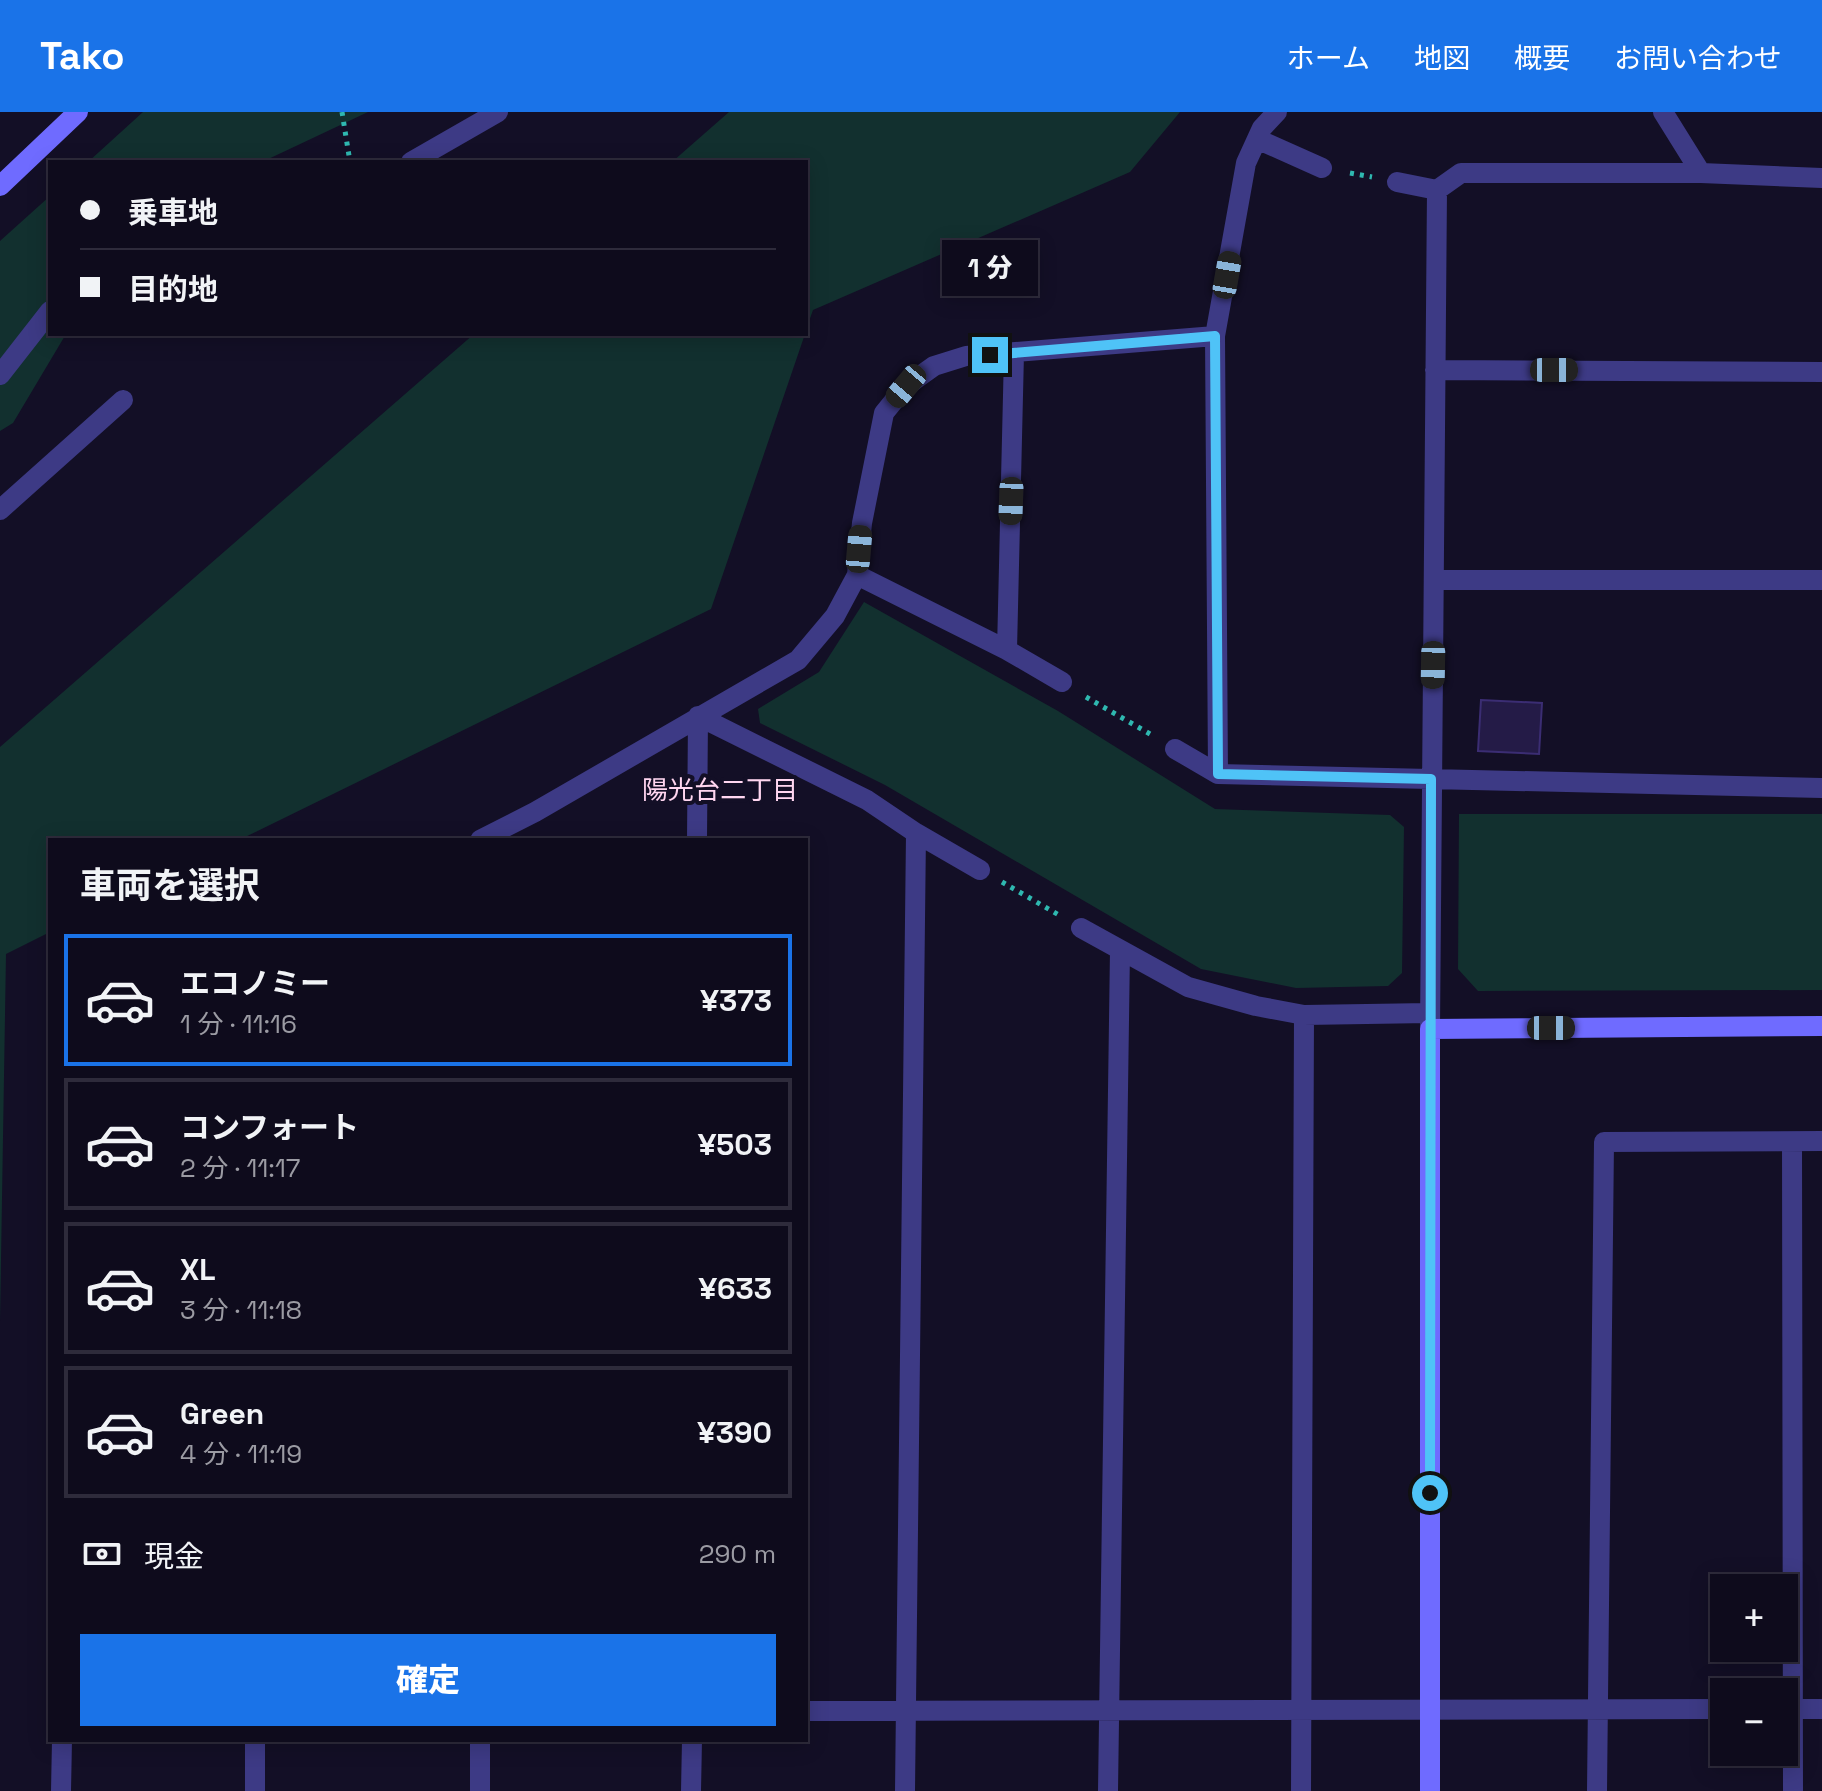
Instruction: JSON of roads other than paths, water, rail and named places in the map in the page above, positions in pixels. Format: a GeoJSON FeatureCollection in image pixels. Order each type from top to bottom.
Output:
{"type":"FeatureCollection","features":[{"type":"Feature","properties":{"kind":"street"},"geometry":{"type":"LineString","coordinates":[[0,186],[78,112]]}},
{"type":"Feature","properties":{"kind":"street"},"geometry":{"type":"LineString","coordinates":[[414,160],[498,112]]}},
{"type":"Feature","properties":{"kind":"street"},"geometry":{"type":"LineString","coordinates":[[1218,774],[1215,336],[1246,163],[1262,128],[1277,112]]}},
{"type":"Feature","properties":{"kind":"street"},"geometry":{"type":"LineString","coordinates":[[1663,112],[1701,173]]}},
{"type":"Feature","properties":{"kind":"street"},"geometry":{"type":"LineString","coordinates":[[1257,139],[1322,168]]}},
{"type":"Feature","properties":{"kind":"street"},"geometry":{"type":"LineString","coordinates":[[1397,182],[1437,190],[1461,173],[1701,173],[1822,178]]}},
{"type":"Feature","properties":{"kind":"street"},"geometry":{"type":"LineString","coordinates":[[1430,1791],[1431,779],[1437,190]]}},
{"type":"Feature","properties":{"kind":"street"},"geometry":{"type":"LineString","coordinates":[[0,375],[48,314]]}},
{"type":"Feature","properties":{"kind":"street"},"geometry":{"type":"LineString","coordinates":[[486,838],[798,660],[835,616],[857,575],[862,523],[884,413],[906,386],[934,366],[966,356],[1215,336]]}},
{"type":"Feature","properties":{"kind":"street"},"geometry":{"type":"LineString","coordinates":[[1007,650],[1014,353]]}},
{"type":"Feature","properties":{"kind":"street"},"geometry":{"type":"LineString","coordinates":[[1435,370],[1822,372]]}},
{"type":"Feature","properties":{"kind":"street"},"geometry":{"type":"LineString","coordinates":[[0,510],[123,400]]}},
{"type":"Feature","properties":{"kind":"street"},"geometry":{"type":"LineString","coordinates":[[857,575],[1007,650],[1062,682]]}},
{"type":"Feature","properties":{"kind":"street"},"geometry":{"type":"LineString","coordinates":[[1434,580],[1822,580]]}},
{"type":"Feature","properties":{"kind":"street"},"geometry":{"type":"LineString","coordinates":[[698,716],[867,800],[980,870]]}},
{"type":"Feature","properties":{"kind":"street"},"geometry":{"type":"LineString","coordinates":[[697,838],[698,716]]}},
{"type":"Feature","properties":{"kind":"street"},"geometry":{"type":"LineString","coordinates":[[1175,749],[1218,774],[1822,788]]}},
{"type":"Feature","properties":{"kind":"street"},"geometry":{"type":"LineString","coordinates":[[905,1791],[916,833]]}},
{"type":"Feature","properties":{"kind":"street"},"geometry":{"type":"LineString","coordinates":[[1081,928],[1188,987],[1256,1006],[1304,1015],[1430,1021],[1822,1026]]}},
{"type":"Feature","properties":{"kind":"street"},"geometry":{"type":"LineString","coordinates":[[1108,1791],[1120,950]]}},
{"type":"Feature","properties":{"kind":"street"},"geometry":{"type":"LineString","coordinates":[[1301,1791],[1304,1015]]}},
{"type":"Feature","properties":{"kind":"street"},"geometry":{"type":"LineString","coordinates":[[1597,1791],[1604,1142],[1822,1141]]}},
{"type":"Feature","properties":{"kind":"street"},"geometry":{"type":"LineString","coordinates":[[1788,1678],[1792,1142]]}},
{"type":"Feature","properties":{"kind":"street"},"geometry":{"type":"LineString","coordinates":[[808,1711],[1710,1709]]}},
{"type":"Feature","properties":{"kind":"street"},"geometry":{"type":"LineString","coordinates":[[1798,1709],[1822,1709]]}},
{"type":"Feature","properties":{"kind":"street"},"geometry":{"type":"LineString","coordinates":[[61,1791],[62,1742]]}},
{"type":"Feature","properties":{"kind":"street"},"geometry":{"type":"LineString","coordinates":[[255,1742],[255,1791]]}},
{"type":"Feature","properties":{"kind":"street"},"geometry":{"type":"LineString","coordinates":[[480,1742],[480,1791]]}},
{"type":"Feature","properties":{"kind":"street"},"geometry":{"type":"LineString","coordinates":[[691,1791],[692,1742]]}},
{"type":"Feature","properties":{"kind":"street"},"geometry":{"type":"LineString","coordinates":[[1791,1766],[1793,1791]]}},
{"type":"Feature","properties":{"kind":"district","name":"陽光台二丁目"},"geometry":{"type":"Point","coordinates":[720,790]}}]}
